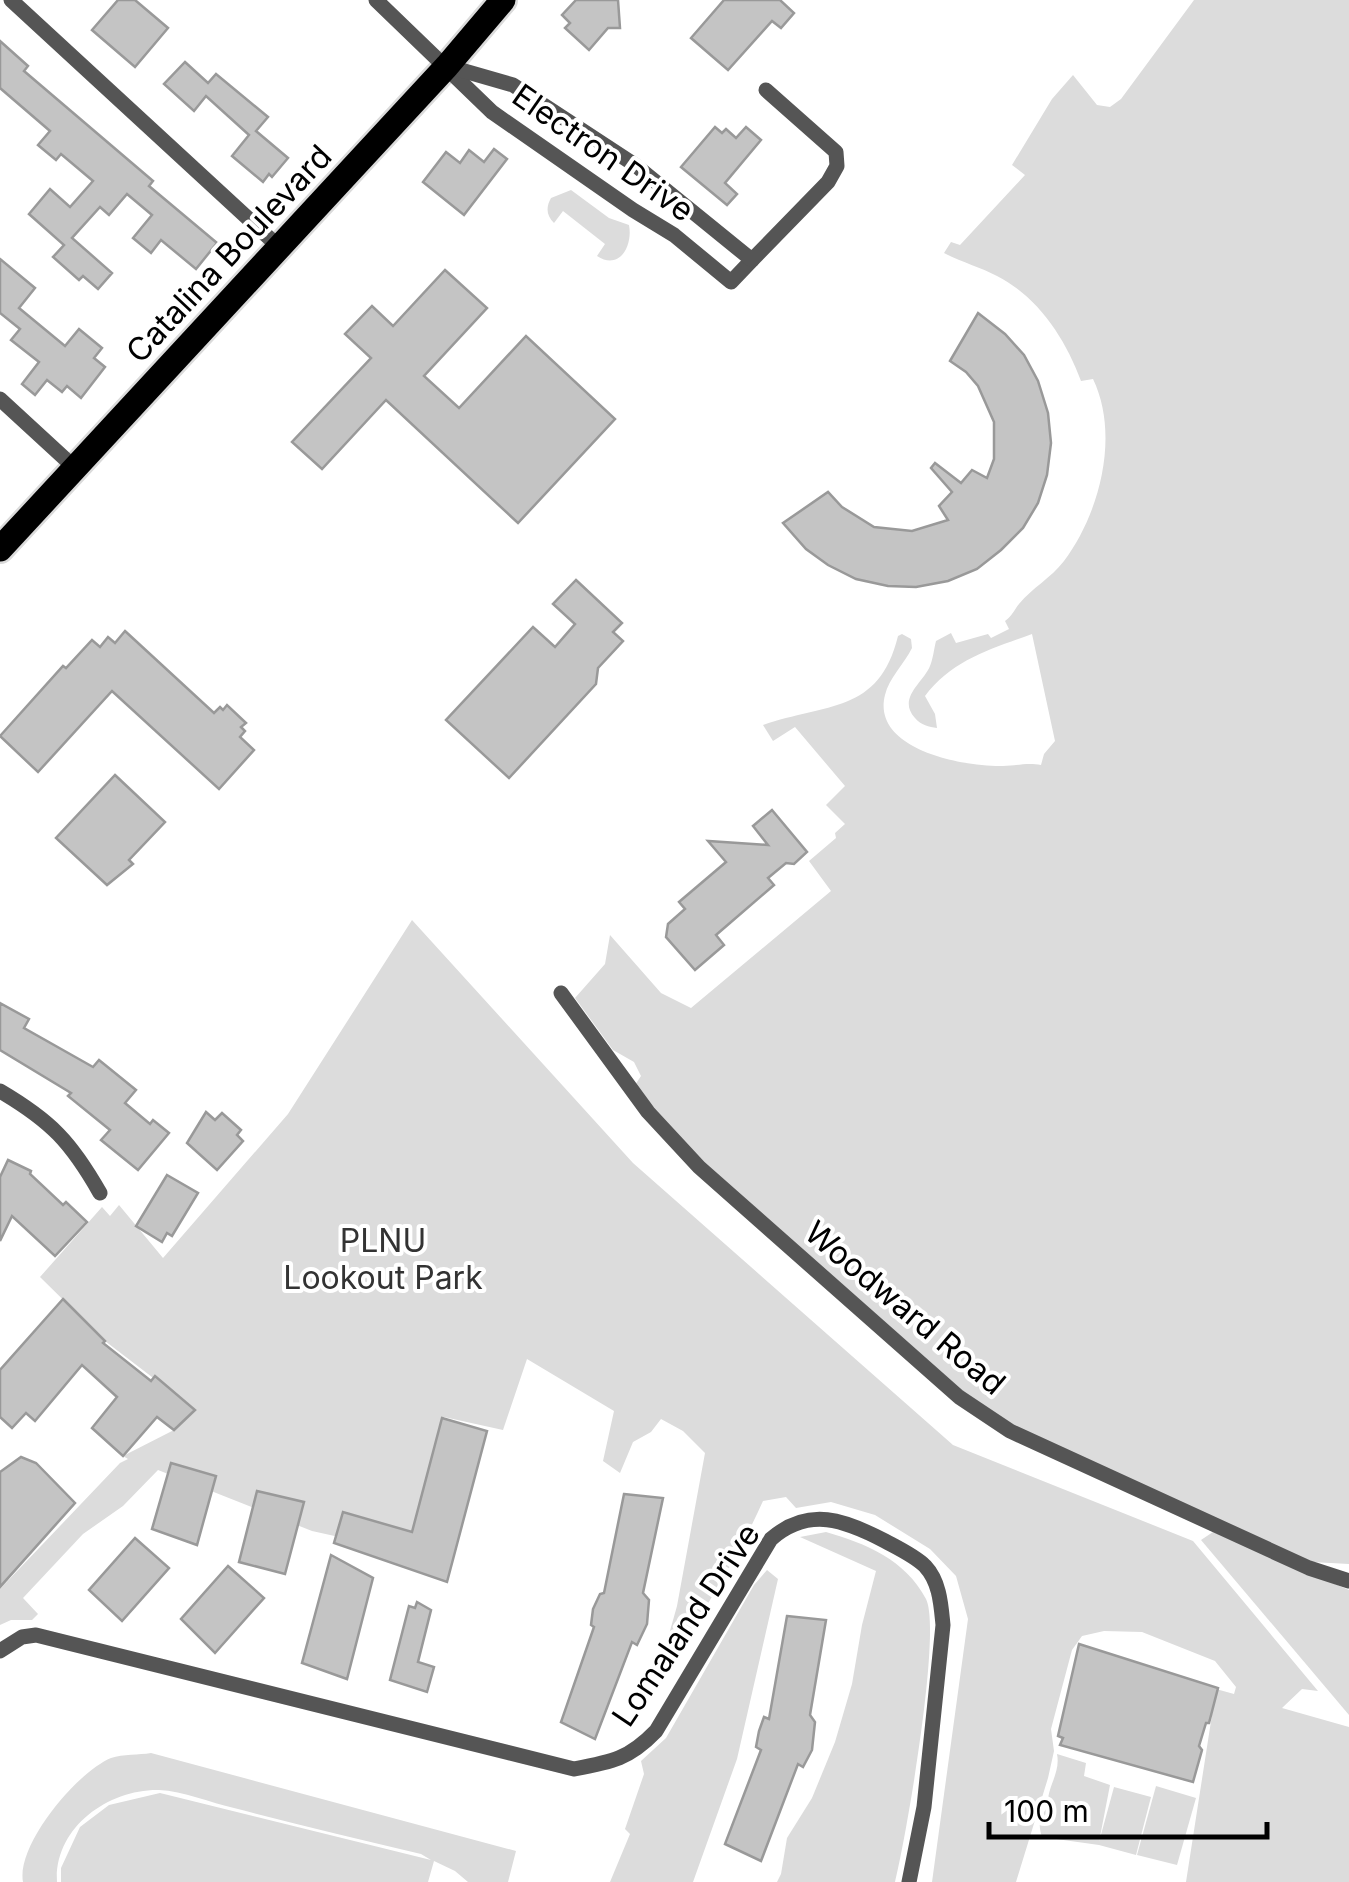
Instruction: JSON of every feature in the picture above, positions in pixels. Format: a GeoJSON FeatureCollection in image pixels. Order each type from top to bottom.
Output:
{"type":"FeatureCollection","features":[{"type":"Feature","properties":{"kind":"main road","name":"Catalina Boulevard"},"geometry":{"type":"LineString","coordinates":[[0,549],[447,66],[502,0]]}},
{"type":"Feature","properties":{"kind":"street"},"geometry":{"type":"LineString","coordinates":[[11,0],[279,247]]}},
{"type":"Feature","properties":{"kind":"street","name":"Electron Drive"},"geometry":{"type":"LineString","coordinates":[[376,0],[492,112],[674,235],[731,282],[752,260],[634,164],[513,84],[447,66]]}},
{"type":"Feature","properties":{"kind":"street"},"geometry":{"type":"LineString","coordinates":[[752,260],[828,182],[837,166],[836,152],[766,90]]}},
{"type":"Feature","properties":{"kind":"street"},"geometry":{"type":"LineString","coordinates":[[0,399],[75,468]]}},
{"type":"Feature","properties":{"kind":"street","name":"Woodward Road"},"geometry":{"type":"LineString","coordinates":[[560,994],[648,1112],[699,1167],[959,1397],[1010,1431],[1309,1568],[1349,1581]]}},
{"type":"Feature","properties":{"kind":"street"},"geometry":{"type":"LineString","coordinates":[[0,1091],[31,1109],[74,1149],[100,1194]]}},
{"type":"Feature","properties":{"kind":"street","name":"Lomaland Drive"},"geometry":{"type":"LineString","coordinates":[[0,1650],[22,1637],[36,1635],[574,1770],[620,1760],[656,1731],[771,1539],[785,1526],[809,1519],[850,1522],[926,1567],[940,1594],[943,1625],[930,1752],[909,1882]]}},
{"type":"Feature","properties":{"kind":"green space"},"geometry":{"type":"Polygon","coordinates":[[[1194,0],[1349,0],[1349,1564],[1312,1562],[986,1411],[677,1139],[635,1085],[641,1076],[634,1062],[613,1050],[575,998],[605,964],[610,935],[661,993],[691,1008],[831,891],[809,861],[836,838],[835,833],[845,824],[826,805],[845,786],[795,727],[773,741],[763,725],[847,702],[864,693],[878,680],[902,634],[911,639],[912,648],[885,695],[884,714],[892,729],[924,752],[945,758],[986,765],[1041,765],[1055,741],[1032,634],[973,657],[947,673],[925,696],[935,714],[937,728],[917,720],[910,711],[910,697],[930,666],[936,641],[951,633],[956,643],[988,634],[991,638],[1009,629],[1005,621],[1059,567],[1077,542],[1102,473],[1105,424],[1101,401],[1093,379],[1081,381],[1058,334],[1025,295],[997,276],[944,253],[951,242],[960,245],[1025,175],[1012,165],[1052,99],[1073,75],[1097,105],[1110,107],[1121,99],[1194,0]]]}},
{"type":"Feature","properties":{"kind":"green space"},"geometry":{"type":"Polygon","coordinates":[[[571,190],[609,218],[629,225],[627,248],[618,258],[605,260],[597,256],[605,244],[563,211],[554,223],[551,220],[551,198],[571,190]]]}},
{"type":"Feature","properties":{"kind":"green space","name":"PLNU Lookout Park"},"geometry":{"type":"Polygon","coordinates":[[[412,920],[633,1163],[953,1445],[1193,1541],[1318,1691],[1302,1689],[1282,1708],[1349,1727],[1349,1882],[1186,1882],[1216,1689],[1234,1694],[1236,1687],[1215,1661],[1142,1632],[1104,1631],[1082,1636],[1072,1650],[1051,1729],[1054,1751],[1048,1778],[1016,1882],[932,1882],[968,1619],[956,1576],[930,1549],[875,1515],[831,1502],[796,1508],[786,1497],[763,1501],[713,1595],[655,1684],[677,1606],[705,1453],[683,1431],[661,1419],[651,1432],[633,1442],[620,1473],[603,1461],[614,1411],[527,1359],[503,1430],[444,1417],[407,1552],[312,1531],[158,1470],[123,1506],[83,1534],[23,1598],[38,1614],[32,1620],[11,1620],[0,1625],[0,1589],[128,1459],[123,1456],[174,1430],[195,1410],[105,1341],[40,1277],[102,1207],[110,1216],[119,1205],[163,1258],[288,1114],[412,920]]]}},
{"type":"Feature","properties":{"kind":"green space"},"geometry":{"type":"Polygon","coordinates":[[[826,1532],[896,1564],[918,1585],[930,1619],[926,1691],[914,1782],[895,1882],[777,1882],[787,1838],[812,1798],[835,1742],[852,1684],[876,1571],[800,1537],[826,1532]]]}},
{"type":"Feature","properties":{"kind":"green space"},"geometry":{"type":"Polygon","coordinates":[[[1213,1532],[1349,1590],[1349,1715],[1201,1540],[1213,1532]]]}},
{"type":"Feature","properties":{"kind":"green space"},"geometry":{"type":"Polygon","coordinates":[[[767,1570],[778,1579],[737,1759],[693,1882],[610,1882],[630,1834],[625,1829],[644,1774],[641,1761],[666,1738],[754,1585],[767,1570]]]}},
{"type":"Feature","properties":{"kind":"green space"},"geometry":{"type":"Polygon","coordinates":[[[151,1753],[516,1851],[508,1882],[468,1882],[434,1861],[428,1882],[61,1882],[61,1868],[80,1827],[109,1805],[160,1793],[431,1860],[421,1854],[159,1790],[140,1791],[104,1804],[88,1815],[65,1845],[58,1863],[57,1882],[23,1882],[29,1849],[66,1794],[111,1758],[151,1753]]]}},
{"type":"Feature","properties":{"kind":"green space"},"geometry":{"type":"Polygon","coordinates":[[[1057,1754],[1086,1763],[1084,1776],[1110,1785],[1099,1842],[1114,1787],[1151,1797],[1136,1855],[1042,1837],[1040,1821],[1048,1807],[1057,1754]]]}},
{"type":"Feature","properties":{"kind":"green space"},"geometry":{"type":"Polygon","coordinates":[[[1156,1786],[1196,1798],[1177,1865],[1137,1855],[1156,1786]]]}},
{"type":"Feature","properties":{"kind":"building"},"geometry":{"type":"Polygon","coordinates":[[[118,0],[135,0],[168,28],[135,67],[92,30],[118,0]]]}},
{"type":"Feature","properties":{"kind":"building"},"geometry":{"type":"Polygon","coordinates":[[[576,0],[618,0],[620,28],[608,28],[589,50],[565,28],[570,23],[562,15],[576,0]]]}},
{"type":"Feature","properties":{"kind":"building"},"geometry":{"type":"Polygon","coordinates":[[[724,0],[780,0],[794,13],[781,28],[772,21],[728,70],[691,38],[724,0]]]}},
{"type":"Feature","properties":{"kind":"building"},"geometry":{"type":"Polygon","coordinates":[[[0,41],[28,66],[24,71],[153,181],[149,186],[217,243],[196,269],[161,240],[151,253],[133,238],[152,215],[127,194],[109,215],[100,207],[72,238],[112,273],[98,289],[83,276],[79,280],[53,257],[64,245],[29,214],[50,189],[70,207],[93,181],[61,154],[56,160],[38,145],[50,131],[0,88],[0,41]]]}},
{"type":"Feature","properties":{"kind":"building"},"geometry":{"type":"Polygon","coordinates":[[[185,62],[208,83],[216,74],[268,117],[256,131],[288,158],[272,177],[269,174],[263,182],[232,156],[249,135],[206,96],[194,111],[164,84],[185,62]]]}},
{"type":"Feature","properties":{"kind":"building"},"geometry":{"type":"Polygon","coordinates":[[[715,127],[722,133],[726,129],[736,138],[746,127],[761,140],[725,183],[737,194],[727,205],[681,167],[715,127]]]}},
{"type":"Feature","properties":{"kind":"building"},"geometry":{"type":"Polygon","coordinates":[[[494,149],[507,159],[464,215],[423,182],[446,152],[460,163],[469,150],[484,162],[494,149]]]}},
{"type":"Feature","properties":{"kind":"building"},"geometry":{"type":"Polygon","coordinates":[[[0,259],[35,288],[19,308],[65,346],[79,329],[102,348],[94,358],[105,367],[81,398],[67,386],[62,392],[47,380],[35,395],[22,384],[39,362],[11,340],[20,329],[0,313],[0,259]]]}},
{"type":"Feature","properties":{"kind":"building"},"geometry":{"type":"Polygon","coordinates":[[[445,270],[487,308],[424,376],[459,408],[526,336],[615,419],[518,523],[386,400],[322,469],[292,442],[371,358],[345,334],[372,306],[393,326],[445,270]]]}},
{"type":"Feature","properties":{"kind":"building"},"geometry":{"type":"Polygon","coordinates":[[[978,313],[1024,355],[1038,381],[1048,413],[1051,443],[1038,503],[1023,528],[1001,550],[977,569],[948,581],[916,587],[888,586],[856,579],[828,565],[806,549],[783,523],[828,492],[842,507],[874,527],[912,531],[948,520],[939,506],[952,492],[931,468],[935,463],[961,483],[972,470],[987,478],[994,459],[994,422],[978,386],[950,361],[978,313]]]}},
{"type":"Feature","properties":{"kind":"building"},"geometry":{"type":"Polygon","coordinates":[[[576,580],[622,623],[613,632],[623,641],[598,668],[596,684],[509,778],[446,720],[533,627],[555,647],[575,624],[553,604],[576,580]]]}},
{"type":"Feature","properties":{"kind":"building"},"geometry":{"type":"Polygon","coordinates":[[[125,631],[214,713],[227,705],[246,723],[241,727],[245,731],[240,737],[254,750],[219,789],[112,691],[38,772],[0,736],[92,640],[100,647],[108,637],[115,643],[125,631]]]}},
{"type":"Feature","properties":{"kind":"building"},"geometry":{"type":"Polygon","coordinates":[[[115,775],[165,822],[129,860],[133,864],[107,885],[56,838],[115,775]]]}},
{"type":"Feature","properties":{"kind":"building"},"geometry":{"type":"Polygon","coordinates":[[[772,810],[807,852],[768,878],[774,885],[716,935],[724,945],[695,970],[666,937],[668,924],[685,909],[679,902],[726,862],[708,841],[768,845],[753,826],[772,810]]]}},
{"type":"Feature","properties":{"kind":"building"},"geometry":{"type":"Polygon","coordinates":[[[0,1003],[29,1019],[24,1028],[93,1067],[99,1060],[136,1090],[125,1103],[150,1124],[153,1120],[169,1133],[138,1170],[101,1140],[110,1130],[68,1096],[71,1093],[0,1050],[0,1003]]]}},
{"type":"Feature","properties":{"kind":"building"},"geometry":{"type":"Polygon","coordinates":[[[206,1112],[215,1120],[222,1113],[241,1130],[237,1135],[243,1141],[217,1170],[187,1143],[206,1112]]]}},
{"type":"Feature","properties":{"kind":"building"},"geometry":{"type":"Polygon","coordinates":[[[8,1160],[31,1171],[63,1205],[66,1202],[87,1222],[55,1256],[12,1216],[0,1241],[0,1177],[8,1160]]]}},
{"type":"Feature","properties":{"kind":"building"},"geometry":{"type":"Polygon","coordinates":[[[167,1175],[198,1193],[172,1236],[167,1233],[162,1242],[136,1226],[167,1175]]]}},
{"type":"Feature","properties":{"kind":"building"},"geometry":{"type":"Polygon","coordinates":[[[63,1299],[103,1343],[151,1381],[155,1376],[195,1410],[174,1430],[157,1417],[123,1456],[92,1428],[117,1397],[82,1365],[35,1421],[26,1413],[12,1428],[0,1417],[0,1370],[63,1299]]]}},
{"type":"Feature","properties":{"kind":"building"},"geometry":{"type":"Polygon","coordinates":[[[442,1418],[487,1431],[447,1582],[334,1543],[343,1512],[412,1532],[442,1418]]]}},
{"type":"Feature","properties":{"kind":"building"},"geometry":{"type":"Polygon","coordinates":[[[21,1457],[36,1463],[75,1503],[0,1587],[0,1472],[21,1457]]]}},
{"type":"Feature","properties":{"kind":"building"},"geometry":{"type":"Polygon","coordinates":[[[171,1463],[216,1476],[197,1545],[152,1529],[171,1463]]]}},
{"type":"Feature","properties":{"kind":"building"},"geometry":{"type":"Polygon","coordinates":[[[257,1491],[304,1502],[285,1574],[239,1562],[257,1491]]]}},
{"type":"Feature","properties":{"kind":"building"},"geometry":{"type":"Polygon","coordinates":[[[624,1494],[663,1498],[643,1593],[649,1600],[647,1624],[637,1645],[632,1642],[595,1739],[561,1722],[594,1627],[593,1609],[604,1593],[624,1494]]]}},
{"type":"Feature","properties":{"kind":"building"},"geometry":{"type":"Polygon","coordinates":[[[135,1538],[169,1568],[122,1621],[89,1590],[135,1538]]]}},
{"type":"Feature","properties":{"kind":"building"},"geometry":{"type":"Polygon","coordinates":[[[331,1555],[373,1578],[347,1679],[302,1663],[331,1555]]]}},
{"type":"Feature","properties":{"kind":"building"},"geometry":{"type":"Polygon","coordinates":[[[228,1566],[264,1598],[215,1653],[181,1619],[228,1566]]]}},
{"type":"Feature","properties":{"kind":"building"},"geometry":{"type":"Polygon","coordinates":[[[417,1602],[431,1610],[418,1662],[434,1667],[427,1692],[390,1680],[409,1606],[415,1608],[417,1602]]]}},
{"type":"Feature","properties":{"kind":"building"},"geometry":{"type":"Polygon","coordinates":[[[787,1616],[826,1620],[810,1715],[815,1722],[812,1750],[803,1767],[798,1764],[761,1861],[725,1844],[761,1750],[756,1747],[759,1731],[764,1717],[769,1719],[787,1616]]]}},
{"type":"Feature","properties":{"kind":"building"},"geometry":{"type":"Polygon","coordinates":[[[1079,1644],[1218,1688],[1199,1746],[1202,1750],[1193,1782],[1060,1745],[1063,1738],[1058,1736],[1079,1644]]]}}]}
